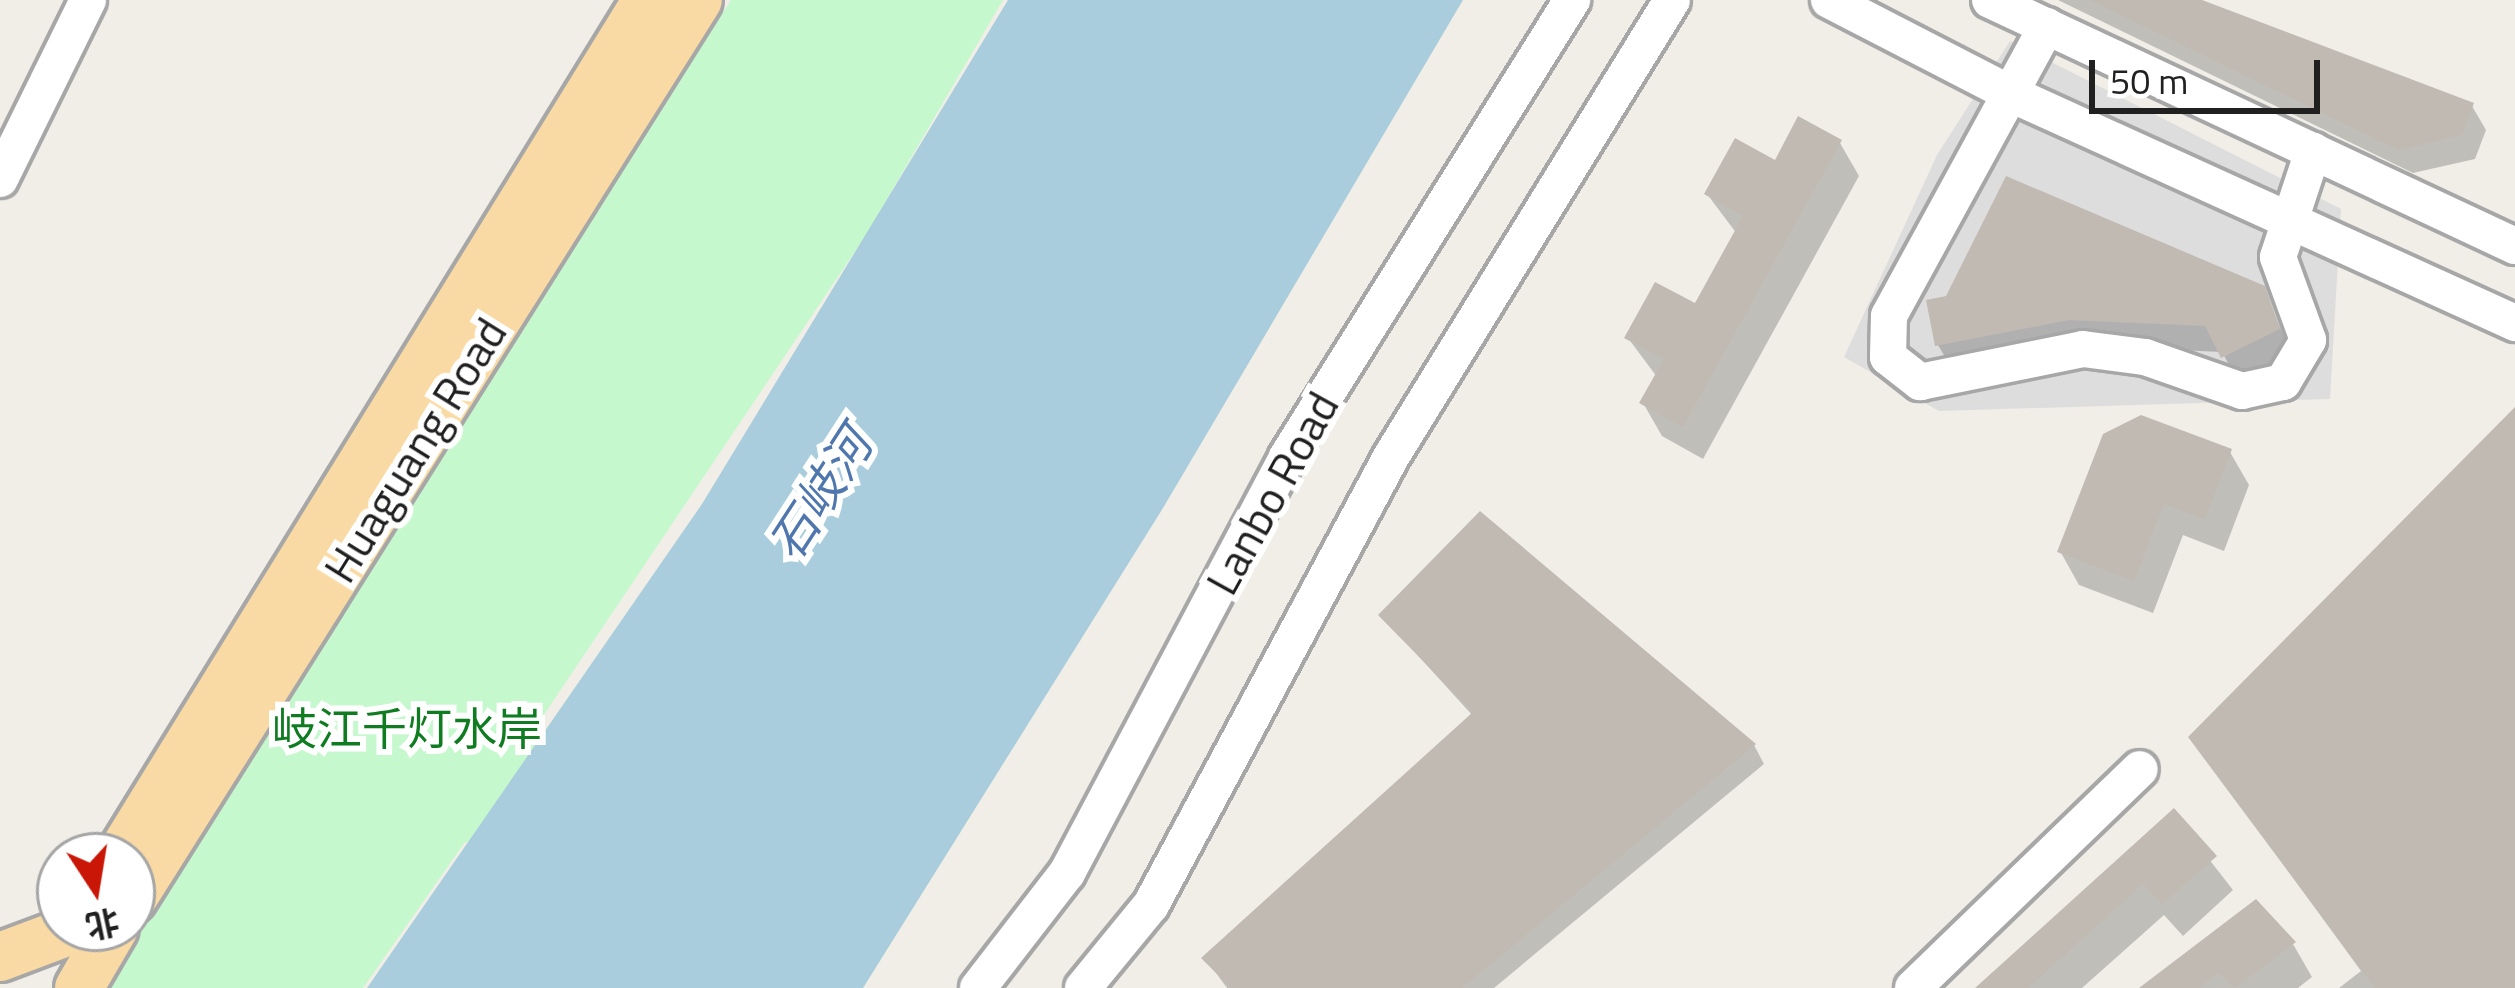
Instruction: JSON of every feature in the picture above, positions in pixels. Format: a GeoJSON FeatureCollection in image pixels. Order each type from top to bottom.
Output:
{"type":"FeatureCollection","features":[{"type":"Feature","properties":{"kind":"main road","name":"Huaguang Road"},"geometry":{"type":"LineString","coordinates":[[135,832],[647,0]]}},
{"type":"Feature","properties":{"kind":"main road","name":"Huaguang Road"},"geometry":{"type":"LineString","coordinates":[[156,861],[698,0]]}},
{"type":"Feature","properties":{"kind":"main road"},"geometry":{"type":"LineString","coordinates":[[23,988],[0,961],[36,945]]}},
{"type":"Feature","properties":{"kind":"main road"},"geometry":{"type":"LineString","coordinates":[[79,988],[100,952]]}},
{"type":"Feature","properties":{"kind":"street"},"geometry":{"type":"LineString","coordinates":[[0,179],[88,0]]}},
{"type":"Feature","properties":{"kind":"street","name":"Lanbo Road"},"geometry":{"type":"LineString","coordinates":[[978,988],[1067,873],[1287,457],[1573,0]]}},
{"type":"Feature","properties":{"kind":"street","name":"Lanbo Road"},"geometry":{"type":"LineString","coordinates":[[1083,988],[1151,905],[1391,457],[1672,0]]}},
{"type":"Feature","properties":{"kind":"street"},"geometry":{"type":"LineString","coordinates":[[1828,0],[2011,94],[2515,323]]}},
{"type":"Feature","properties":{"kind":"street"},"geometry":{"type":"LineString","coordinates":[[1990,0],[2515,246]]}},
{"type":"Feature","properties":{"kind":"street"},"geometry":{"type":"LineString","coordinates":[[2047,26],[1889,316],[1888,357],[1920,382],[2083,350],[2145,357],[2242,392],[2283,382],[2308,340],[2278,257],[2313,151]]}},
{"type":"Feature","properties":{"kind":"street"},"geometry":{"type":"LineString","coordinates":[[1913,988],[2140,769]]}},
{"type":"Feature","properties":{"kind":"shaded area"},"geometry":{"type":"Polygon","coordinates":[[[2010,41],[2341,209],[2330,399],[1939,411],[1844,357],[1937,155],[2010,41]]]}},
{"type":"Feature","properties":{"kind":"green space","name":"岐江千灯水岸"},"geometry":{"type":"Polygon","coordinates":[[[731,0],[1003,0],[866,235],[531,734],[554,758],[492,847],[465,842],[363,988],[96,988],[119,952],[156,952],[156,895],[731,0]]]}},
{"type":"Feature","properties":{"kind":"water","name":"石岐河"},"geometry":{"type":"Polygon","coordinates":[[[1008,0],[1463,0],[1163,508],[863,988],[367,988],[702,504],[1008,0]]]}},
{"type":"Feature","properties":{"kind":"building"},"geometry":{"type":"Polygon","coordinates":[[[2090,0],[2202,0],[2474,103],[2462,135],[2398,150],[2090,0]]]}},
{"type":"Feature","properties":{"kind":"building"},"geometry":{"type":"Polygon","coordinates":[[[1798,116],[1842,140],[1683,427],[1639,403],[1664,359],[1624,338],[1655,282],[1695,303],[1743,216],[1704,194],[1735,138],[1775,160],[1798,116]]]}},
{"type":"Feature","properties":{"kind":"building"},"geometry":{"type":"Polygon","coordinates":[[[2006,176],[2265,286],[2280,329],[2221,358],[2205,326],[2069,320],[1935,346],[1926,300],[1946,296],[2006,176]]]}},
{"type":"Feature","properties":{"kind":"building"},"geometry":{"type":"Polygon","coordinates":[[[2515,407],[2515,988],[2375,988],[2188,737],[2515,407]]]}},
{"type":"Feature","properties":{"kind":"building"},"geometry":{"type":"Polygon","coordinates":[[[2141,415],[2232,449],[2205,519],[2164,504],[2134,581],[2057,552],[2103,434],[2141,415]]]}},
{"type":"Feature","properties":{"kind":"building"},"geometry":{"type":"Polygon","coordinates":[[[1480,511],[1756,744],[1462,988],[1231,988],[1201,958],[1473,712],[1378,615],[1480,511]]]}},
{"type":"Feature","properties":{"kind":"building"},"geometry":{"type":"Polygon","coordinates":[[[2174,808],[2217,856],[2162,904],[2143,884],[2028,988],[1975,988],[2174,808]]]}},
{"type":"Feature","properties":{"kind":"building"},"geometry":{"type":"Polygon","coordinates":[[[2256,899],[2296,942],[2235,988],[2219,973],[2199,988],[2139,988],[2256,899]]]}}]}
